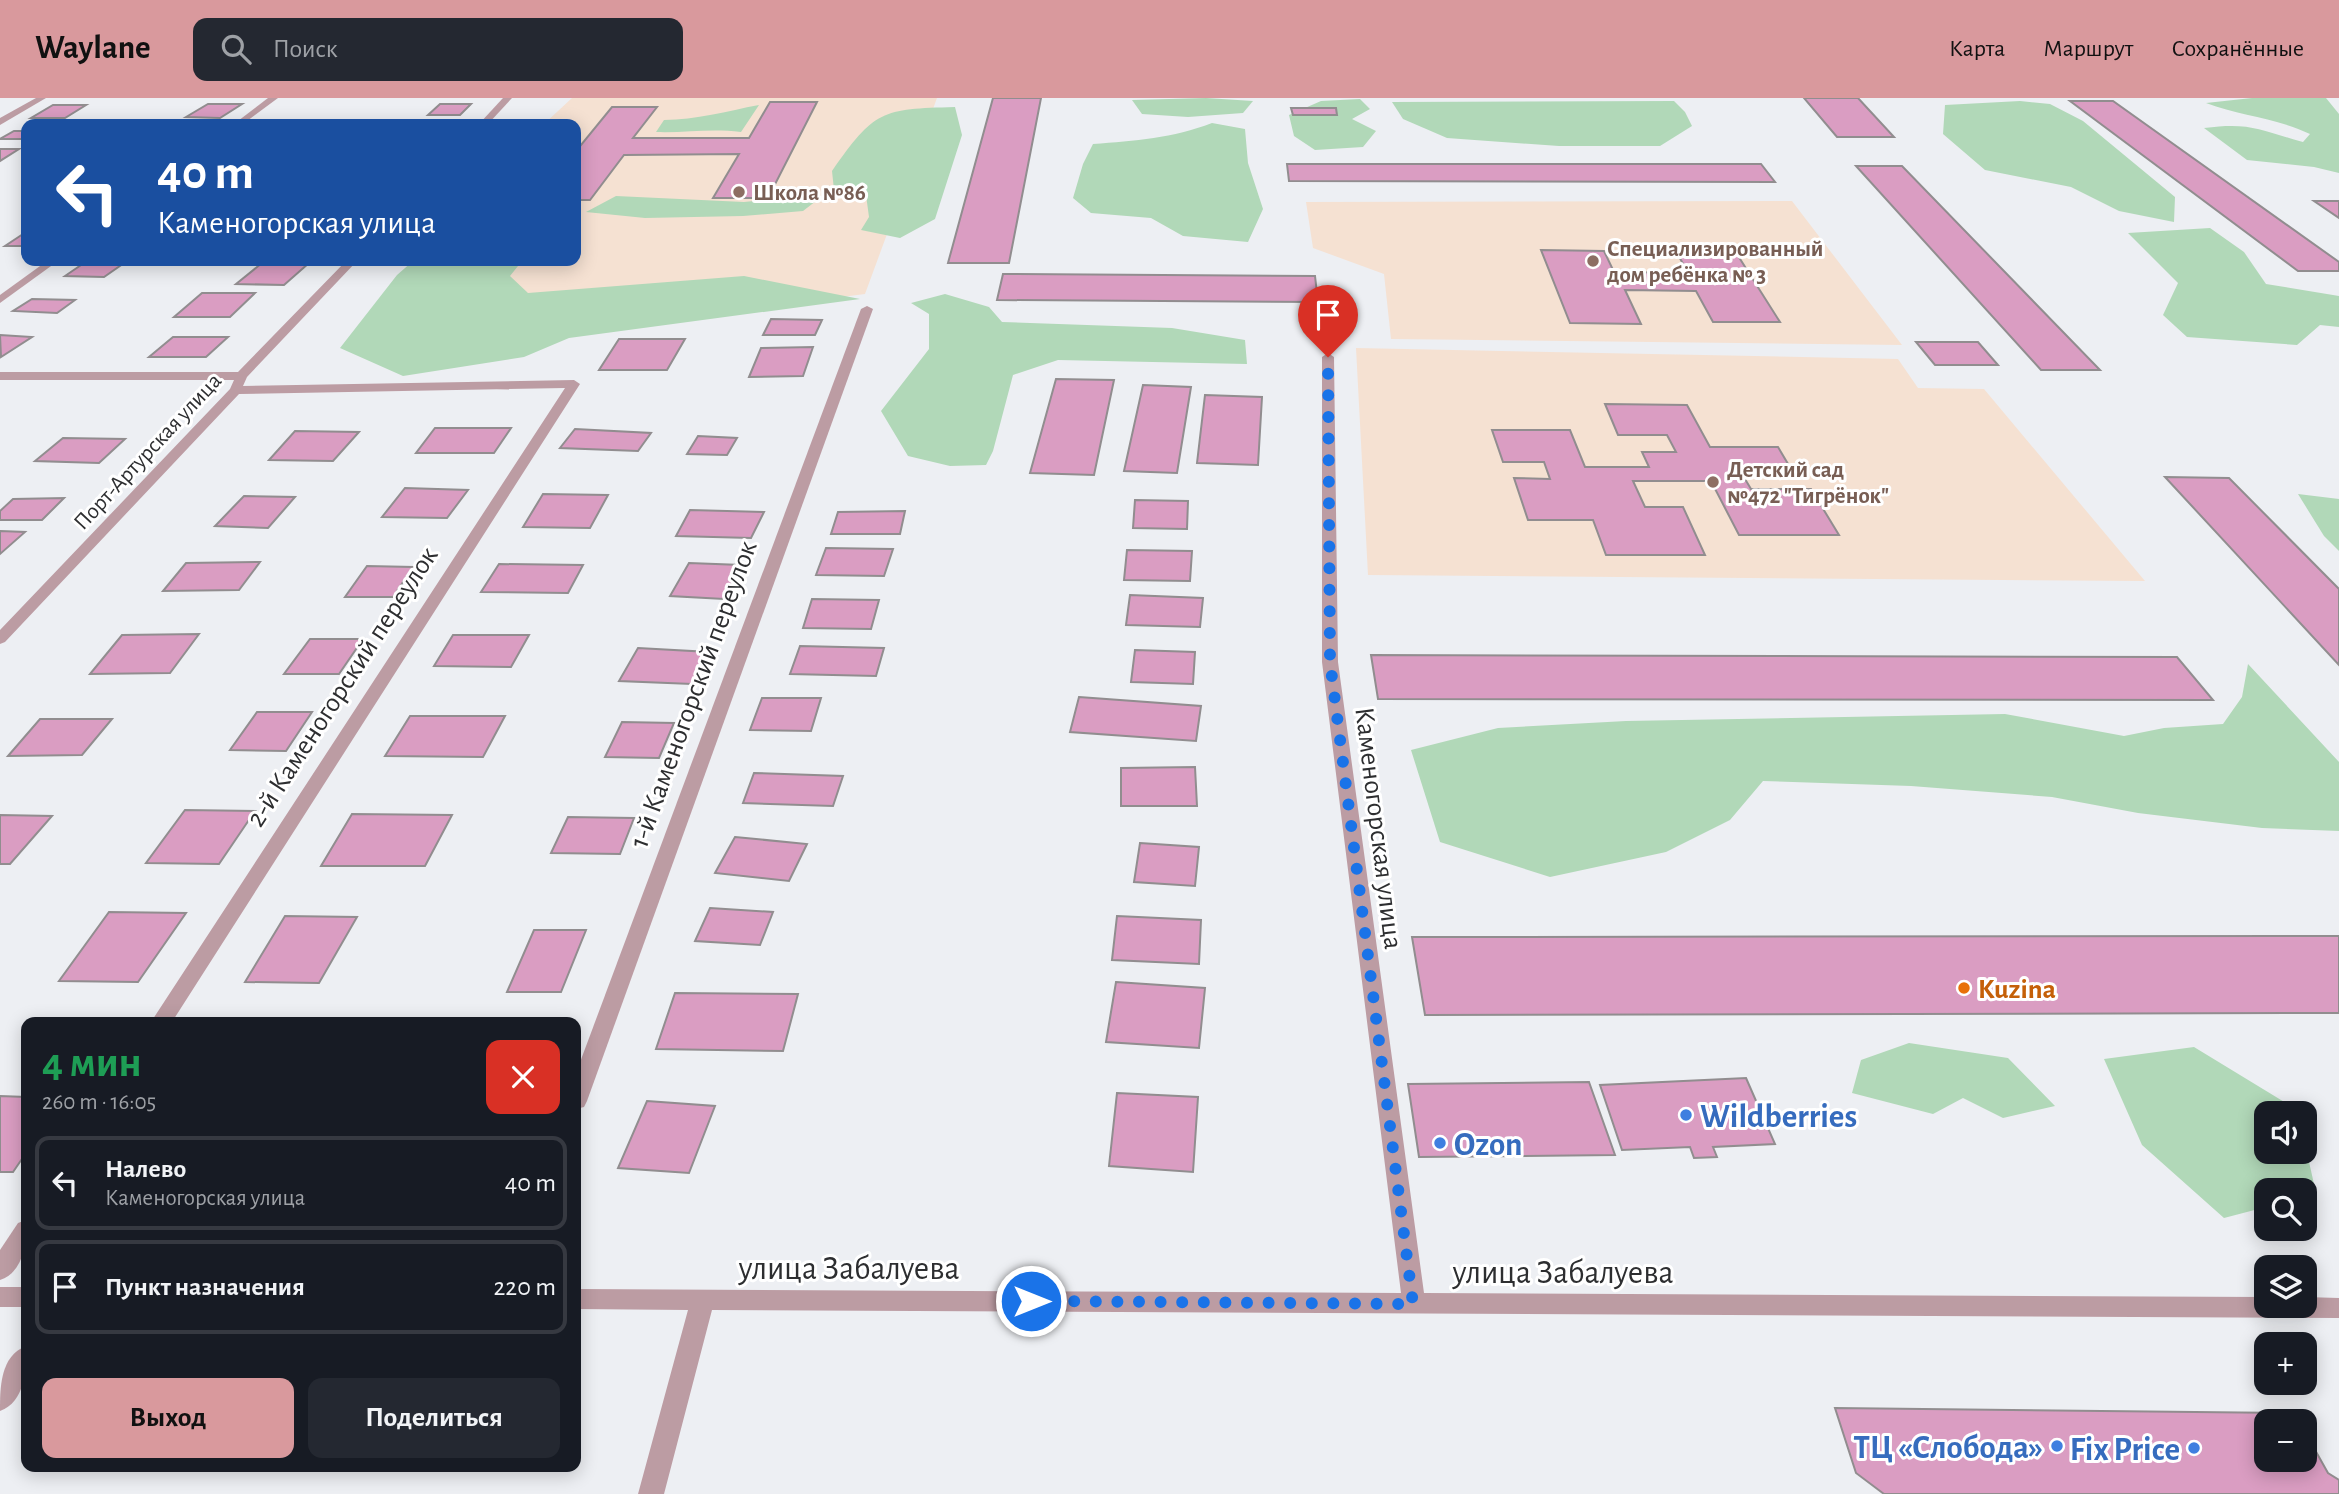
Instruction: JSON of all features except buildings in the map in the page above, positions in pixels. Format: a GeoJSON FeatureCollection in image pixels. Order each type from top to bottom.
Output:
{"type":"FeatureCollection","features":[{"type":"Feature","properties":{"kind":"street"},"geometry":{"type":"LineString","coordinates":[[0,122],[42,98]]}},
{"type":"Feature","properties":{"kind":"street"},"geometry":{"type":"LineString","coordinates":[[245,119],[274,98]]}},
{"type":"Feature","properties":{"kind":"street"},"geometry":{"type":"LineString","coordinates":[[488,119],[509,98]]}},
{"type":"Feature","properties":{"kind":"street"},"geometry":{"type":"LineString","coordinates":[[0,300],[46,266]]}},
{"type":"Feature","properties":{"kind":"street","name":"Порт-Артурская улица"},"geometry":{"type":"LineString","coordinates":[[0,639],[236,390],[241,376],[347,266]]}},
{"type":"Feature","properties":{"kind":"street","name":"1-й Каменогорский переулок"},"geometry":{"type":"LineString","coordinates":[[581,1087],[867,309]]}},
{"type":"Feature","properties":{"kind":"street","name":"Каменогорская улица"},"geometry":{"type":"LineString","coordinates":[[1328,357],[1330,662],[1413,1304]]}},
{"type":"Feature","properties":{"kind":"street"},"geometry":{"type":"LineString","coordinates":[[0,376],[241,376]]}},
{"type":"Feature","properties":{"kind":"street","name":"2-й Каменогорский переулок"},"geometry":{"type":"LineString","coordinates":[[164,1017],[574,384],[236,390]]}},
{"type":"Feature","properties":{"kind":"street"},"geometry":{"type":"LineString","coordinates":[[0,1270],[21,1238]]}},
{"type":"Feature","properties":{"kind":"street"},"geometry":{"type":"LineString","coordinates":[[0,1297],[21,1297]]}},
{"type":"Feature","properties":{"kind":"street","name":"улица Забалуева"},"geometry":{"type":"LineString","coordinates":[[581,1299],[2339,1308]]}},
{"type":"Feature","properties":{"kind":"street"},"geometry":{"type":"LineString","coordinates":[[651,1494],[703,1300]]}},
{"type":"Feature","properties":{"kind":"street"},"geometry":{"type":"LineString","coordinates":[[0,1400],[21,1365]]}},
{"type":"Feature","properties":{"kind":"shaded area","name":"Школа №86"},"geometry":{"type":"Polygon","coordinates":[[[572,98],[937,98],[865,294],[443,348],[426,266],[581,266],[581,119],[549,119],[572,98]]]}},
{"type":"Feature","properties":{"kind":"shaded area","name":"Специализированный дом ребёнка № 3"},"geometry":{"type":"Polygon","coordinates":[[[1792,201],[1902,345],[1391,339],[1384,274],[1313,248],[1306,202],[1792,201]]]}},
{"type":"Feature","properties":{"kind":"shaded area","name":"Детский сад №472 \"Тигрёнок\""},"geometry":{"type":"Polygon","coordinates":[[[1356,348],[1898,359],[1918,388],[1984,389],[2145,581],[1368,575],[1356,348]]]}},
{"type":"Feature","properties":{"kind":"green space"},"geometry":{"type":"Polygon","coordinates":[[[1206,98],[1253,101],[1243,113],[1188,117],[1142,114],[1132,100],[1206,98]]]}},
{"type":"Feature","properties":{"kind":"green space"},"geometry":{"type":"Polygon","coordinates":[[[2252,98],[2326,98],[2339,114],[2339,173],[2314,167],[2247,160],[2204,128],[2244,127],[2303,142],[2310,134],[2285,124],[2206,103],[2252,98]]]}},
{"type":"Feature","properties":{"kind":"green space"},"geometry":{"type":"Polygon","coordinates":[[[1360,99],[1370,109],[1352,119],[1376,131],[1363,147],[1315,150],[1294,136],[1289,115],[1321,101],[1360,99]]]}},
{"type":"Feature","properties":{"kind":"green space"},"geometry":{"type":"Polygon","coordinates":[[[1674,101],[1685,112],[1692,126],[1660,146],[1559,146],[1447,138],[1403,119],[1392,102],[1674,101]]]}},
{"type":"Feature","properties":{"kind":"green space"},"geometry":{"type":"Polygon","coordinates":[[[2020,101],[2050,104],[2083,121],[2175,197],[2174,222],[2119,211],[2071,187],[1985,170],[1943,134],[1945,105],[2020,101]]]}},
{"type":"Feature","properties":{"kind":"green space"},"geometry":{"type":"Polygon","coordinates":[[[759,105],[741,132],[656,132],[664,120],[700,117],[759,105]]]}},
{"type":"Feature","properties":{"kind":"green space"},"geometry":{"type":"Polygon","coordinates":[[[955,107],[962,135],[935,219],[900,238],[861,230],[869,217],[866,195],[834,190],[832,171],[847,151],[870,124],[882,117],[911,109],[955,107]]]}},
{"type":"Feature","properties":{"kind":"green space"},"geometry":{"type":"Polygon","coordinates":[[[1212,123],[1245,129],[1248,163],[1263,209],[1248,242],[1183,236],[1151,218],[1091,213],[1073,198],[1083,164],[1093,144],[1168,135],[1212,123]]]}},
{"type":"Feature","properties":{"kind":"green space"},"geometry":{"type":"Polygon","coordinates":[[[616,196],[744,202],[782,198],[816,201],[803,211],[743,216],[645,218],[586,212],[616,196]]]}},
{"type":"Feature","properties":{"kind":"green space"},"geometry":{"type":"Polygon","coordinates":[[[2210,228],[2244,252],[2266,284],[2339,296],[2339,327],[2320,325],[2297,345],[2187,337],[2163,315],[2178,283],[2128,233],[2210,228]]]}},
{"type":"Feature","properties":{"kind":"green space"},"geometry":{"type":"Polygon","coordinates":[[[407,266],[518,266],[510,276],[528,293],[744,276],[860,299],[569,338],[524,357],[403,376],[340,348],[397,275],[407,266]]]}},
{"type":"Feature","properties":{"kind":"green space"},"geometry":{"type":"Polygon","coordinates":[[[945,294],[989,307],[1002,322],[1172,328],[1245,340],[1247,364],[1058,360],[1013,375],[993,451],[986,465],[950,466],[908,456],[881,411],[929,349],[929,314],[911,303],[945,294]]]}},
{"type":"Feature","properties":{"kind":"green space"},"geometry":{"type":"Polygon","coordinates":[[[2298,494],[2339,499],[2339,551],[2324,536],[2298,494]]]}},
{"type":"Feature","properties":{"kind":"green space"},"geometry":{"type":"Polygon","coordinates":[[[2248,664],[2339,762],[2339,831],[2262,828],[2138,813],[2052,797],[1911,786],[1763,781],[1730,820],[1666,852],[1550,877],[1440,842],[1411,750],[1498,728],[1626,721],[2005,714],[2124,736],[2164,728],[2223,724],[2242,697],[2248,664]]]}},
{"type":"Feature","properties":{"kind":"green space"},"geometry":{"type":"Polygon","coordinates":[[[1909,1043],[2008,1058],[2055,1106],[2003,1118],[1963,1098],[1933,1114],[1852,1093],[1861,1060],[1909,1043]]]}},
{"type":"Feature","properties":{"kind":"green space"},"geometry":{"type":"Polygon","coordinates":[[[2194,1047],[2283,1101],[2254,1101],[2254,1164],[2309,1164],[2313,1178],[2254,1178],[2254,1210],[2224,1218],[2142,1145],[2104,1059],[2194,1047]]]}},
{"type":"Feature","properties":{"kind":"place","name":"Школа №86"},"geometry":{"type":"Point","coordinates":[739,192]}},
{"type":"Feature","properties":{"kind":"place","name":"Специализированный дом ребёнка № 3"},"geometry":{"type":"Point","coordinates":[1593,261]}},
{"type":"Feature","properties":{"kind":"place","name":"Детский сад №472 \"Тигрёнок\""},"geometry":{"type":"Point","coordinates":[1713,482]}},
{"type":"Feature","properties":{"kind":"place","name":"Kuzina"},"geometry":{"type":"Point","coordinates":[1964,988]}},
{"type":"Feature","properties":{"kind":"place","name":"Wildberries"},"geometry":{"type":"Point","coordinates":[1686,1115]}},
{"type":"Feature","properties":{"kind":"place","name":"Ozon"},"geometry":{"type":"Point","coordinates":[1440,1143]}},
{"type":"Feature","properties":{"kind":"place","name":"ТЦ «Слобода»"},"geometry":{"type":"Point","coordinates":[2057,1446]}},
{"type":"Feature","properties":{"kind":"place","name":"Fix Price"},"geometry":{"type":"Point","coordinates":[2194,1448]}},
{"type":"Feature","properties":{"kind":"route"},"geometry":{"type":"LineString","coordinates":[[1031,1301],[1413,1304],[1330,662],[1328,357]]}}]}
